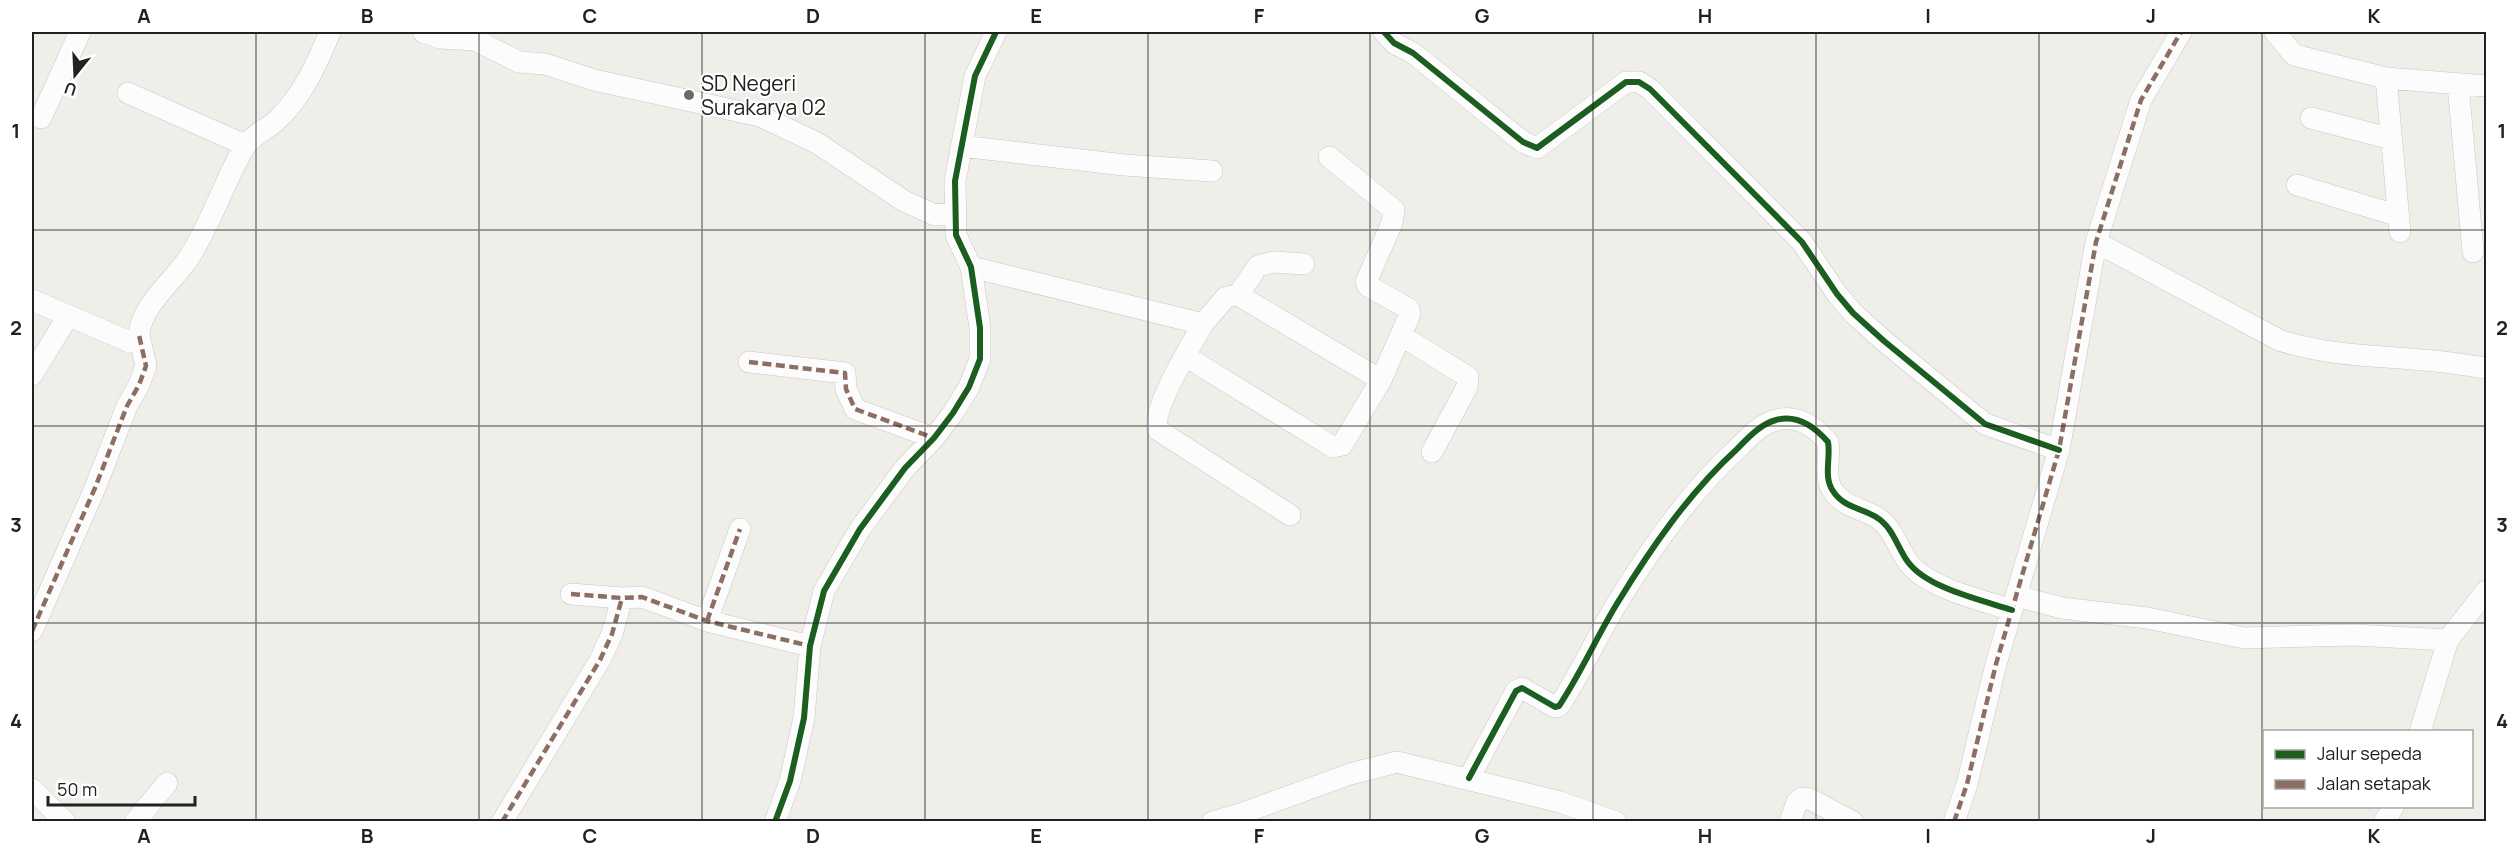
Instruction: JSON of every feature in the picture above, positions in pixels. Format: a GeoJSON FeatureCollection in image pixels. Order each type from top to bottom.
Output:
{"type":"FeatureCollection","features":[{"type":"Feature","properties":{"kind":"street"},"geometry":{"type":"LineString","coordinates":[[41,118],[80,32]]}},
{"type":"Feature","properties":{"kind":"street"},"geometry":{"type":"LineString","coordinates":[[32,631],[127,406],[143,376],[146,366],[139,335],[146,312],[189,257],[245,145],[276,122],[298,96],[316,66],[330,32]]}},
{"type":"Feature","properties":{"kind":"street"},"geometry":{"type":"LineString","coordinates":[[423,32],[440,38],[477,36],[519,62],[545,64],[594,80],[760,116],[817,142],[904,201],[935,215],[955,213]]}},
{"type":"Feature","properties":{"kind":"street"},"geometry":{"type":"LineString","coordinates":[[775,822],[790,781],[804,718],[810,646],[824,591],[860,529],[905,468],[934,438],[969,387],[980,359],[980,328],[971,267],[956,235],[955,181],[975,76],[996,32]]}},
{"type":"Feature","properties":{"kind":"street"},"geometry":{"type":"LineString","coordinates":[[1384,32],[1394,43],[1413,53],[1523,142],[1537,148],[1626,82],[1639,82],[1650,89],[1802,242],[1842,300],[1884,341],[1985,424],[2059,450]]}},
{"type":"Feature","properties":{"kind":"street"},"geometry":{"type":"LineString","coordinates":[[1954,822],[1967,784],[2014,603],[2059,450],[2096,242],[2141,100],[2181,32]]}},
{"type":"Feature","properties":{"kind":"street"},"geometry":{"type":"LineString","coordinates":[[2275,32],[2294,55],[2386,78],[2487,86]]}},
{"type":"Feature","properties":{"kind":"street"},"geometry":{"type":"LineString","coordinates":[[2297,185],[2400,224],[2386,78]]}},
{"type":"Feature","properties":{"kind":"street"},"geometry":{"type":"LineString","coordinates":[[2458,84],[2473,252]]}},
{"type":"Feature","properties":{"kind":"street"},"geometry":{"type":"LineString","coordinates":[[128,93],[245,145]]}},
{"type":"Feature","properties":{"kind":"street"},"geometry":{"type":"LineString","coordinates":[[2311,118],[2392,139]]}},
{"type":"Feature","properties":{"kind":"street"},"geometry":{"type":"LineString","coordinates":[[960,146],[1124,165],[1212,171]]}},
{"type":"Feature","properties":{"kind":"street"},"geometry":{"type":"LineString","coordinates":[[1185,356],[1333,447],[1342,445],[1380,380],[1410,319],[1409,309],[1366,282],[1395,216],[1394,210],[1329,157]]}},
{"type":"Feature","properties":{"kind":"street"},"geometry":{"type":"LineString","coordinates":[[2096,242],[2252,326],[2295,345],[2325,353],[2425,360],[2487,368]]}},
{"type":"Feature","properties":{"kind":"street"},"geometry":{"type":"LineString","coordinates":[[1238,295],[1258,266],[1274,262],[1304,264]]}},
{"type":"Feature","properties":{"kind":"street"},"geometry":{"type":"LineString","coordinates":[[971,267],[1203,324]]}},
{"type":"Feature","properties":{"kind":"street"},"geometry":{"type":"LineString","coordinates":[[1290,515],[1158,430],[1157,417],[1185,356],[1203,324],[1226,297],[1238,295],[1380,380]]}},
{"type":"Feature","properties":{"kind":"street"},"geometry":{"type":"LineString","coordinates":[[32,300],[130,342],[139,335]]}},
{"type":"Feature","properties":{"kind":"street"},"geometry":{"type":"LineString","coordinates":[[32,375],[68,316]]}},
{"type":"Feature","properties":{"kind":"street"},"geometry":{"type":"LineString","coordinates":[[1402,336],[1467,377],[1467,387],[1432,452]]}},
{"type":"Feature","properties":{"kind":"street"},"geometry":{"type":"LineString","coordinates":[[749,362],[845,373],[846,389],[855,409],[934,438]]}},
{"type":"Feature","properties":{"kind":"street"},"geometry":{"type":"LineString","coordinates":[[1469,778],[1516,691],[1522,688],[1528,690],[1555,707],[1559,706],[1618,602],[1671,522],[1721,464],[1752,435],[1774,420],[1797,420],[1820,433],[1828,441],[1828,477],[1832,491],[1849,507],[1875,516],[1885,525],[1901,546],[1908,562],[1924,576],[1956,592],[2014,603],[2147,618],[2244,638],[2354,635],[2448,640]]}},
{"type":"Feature","properties":{"kind":"street"},"geometry":{"type":"LineString","coordinates":[[707,621],[740,529]]}},
{"type":"Feature","properties":{"kind":"street"},"geometry":{"type":"LineString","coordinates":[[2421,730],[2448,640],[2487,591]]}},
{"type":"Feature","properties":{"kind":"street"},"geometry":{"type":"LineString","coordinates":[[571,594],[622,598],[642,597],[707,621],[810,646]]}},
{"type":"Feature","properties":{"kind":"street"},"geometry":{"type":"LineString","coordinates":[[502,822],[600,660],[612,634],[622,598]]}},
{"type":"Feature","properties":{"kind":"street"},"geometry":{"type":"LineString","coordinates":[[1212,822],[1242,818],[1350,774],[1397,762],[1560,802],[1611,821]]}},
{"type":"Feature","properties":{"kind":"street"},"geometry":{"type":"LineString","coordinates":[[135,822],[167,783]]}},
{"type":"Feature","properties":{"kind":"street"},"geometry":{"type":"LineString","coordinates":[[32,789],[64,822]]}},
{"type":"Feature","properties":{"kind":"street"},"geometry":{"type":"LineString","coordinates":[[1790,822],[1797,802],[1802,798],[1810,799],[1853,822]]}},
{"type":"Feature","properties":{"kind":"street"},"geometry":{"type":"LineString","coordinates":[[2384,822],[2393,808]]}},
{"type":"Feature","properties":{"kind":"marked path"},"geometry":{"type":"LineString","coordinates":[[1954,822],[1967,784],[1996,664],[2059,450],[2096,242],[2141,100],[2181,32]]}},
{"type":"Feature","properties":{"kind":"marked path"},"geometry":{"type":"LineString","coordinates":[[32,631],[146,366],[139,335]]}},
{"type":"Feature","properties":{"kind":"marked path"},"geometry":{"type":"LineString","coordinates":[[749,362],[845,373],[846,389],[855,409],[934,438]]}},
{"type":"Feature","properties":{"kind":"marked path"},"geometry":{"type":"LineString","coordinates":[[707,621],[740,529]]}},
{"type":"Feature","properties":{"kind":"marked path"},"geometry":{"type":"LineString","coordinates":[[571,594],[622,598],[642,597],[707,621],[810,646]]}},
{"type":"Feature","properties":{"kind":"marked path"},"geometry":{"type":"LineString","coordinates":[[502,822],[600,660],[612,634],[622,598]]}},
{"type":"Feature","properties":{"kind":"cycle path"},"geometry":{"type":"LineString","coordinates":[[775,822],[790,781],[804,718],[810,646],[824,591],[860,529],[905,468],[934,438],[953,413],[969,387],[980,359],[980,328],[971,267],[956,235],[955,181],[975,76],[996,32]]}},
{"type":"Feature","properties":{"kind":"cycle path"},"geometry":{"type":"LineString","coordinates":[[1384,32],[1394,43],[1413,53],[1523,142],[1537,148],[1626,82],[1639,82],[1650,89],[1802,242],[1837,294],[1853,313],[1884,341],[1985,424],[2059,450]]}},
{"type":"Feature","properties":{"kind":"cycle path"},"geometry":{"type":"LineString","coordinates":[[1469,778],[1516,691],[1522,688],[1555,707],[1559,706],[1618,602],[1672,522],[1702,484],[1745,441],[1759,428],[1776,420],[1798,420],[1811,427],[1828,442],[1828,480],[1833,491],[1842,501],[1882,521],[1908,562],[1917,571],[1941,586],[2012,610]]}},
{"type":"Feature","properties":{"kind":"place","name":"SD Negeri Surakarya 02"},"geometry":{"type":"Point","coordinates":[689,95]}}]}
